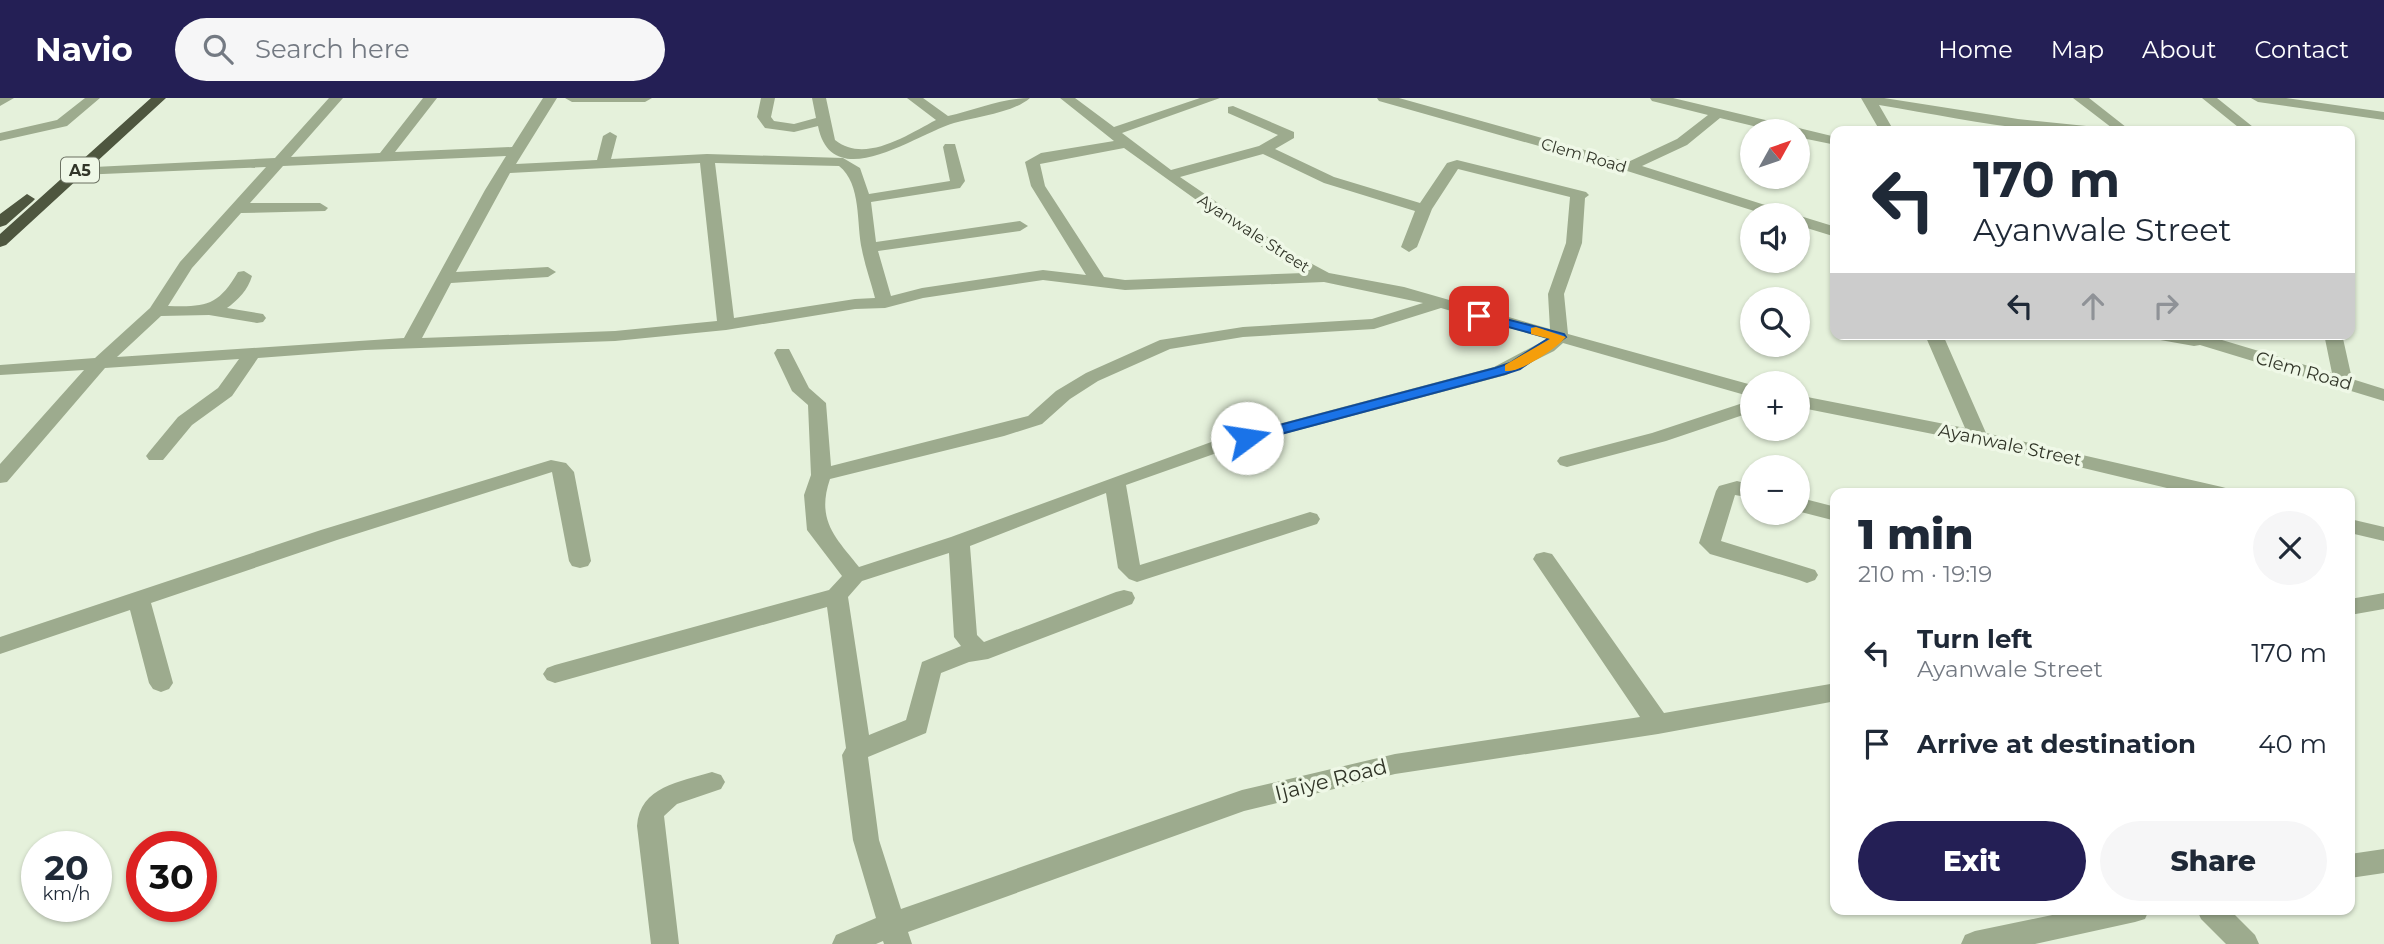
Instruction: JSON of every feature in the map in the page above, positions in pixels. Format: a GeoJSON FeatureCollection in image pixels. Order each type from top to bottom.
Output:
{"type":"FeatureCollection","features":[{"type":"Feature","properties":{"kind":"highway","name":"A5"},"geometry":{"type":"LineString","coordinates":[[1,220],[142,98]]}},
{"type":"Feature","properties":{"kind":"highway","name":"A5"},"geometry":{"type":"LineString","coordinates":[[0,242],[159,98]]}},
{"type":"Feature","properties":{"kind":"street"},"geometry":{"type":"LineString","coordinates":[[0,102],[7,98]]}},
{"type":"Feature","properties":{"kind":"street"},"geometry":{"type":"LineString","coordinates":[[0,137],[62,123],[93,98]]}},
{"type":"Feature","properties":{"kind":"street"},"geometry":{"type":"LineString","coordinates":[[0,477],[100,363],[156,311],[186,265],[336,98]]}},
{"type":"Feature","properties":{"kind":"street"},"geometry":{"type":"LineString","coordinates":[[385,156],[430,98]]}},
{"type":"Feature","properties":{"kind":"street"},"geometry":{"type":"LineString","coordinates":[[410,343],[492,190],[507,169],[514,151],[550,98]]}},
{"type":"Feature","properties":{"kind":"street"},"geometry":{"type":"LineString","coordinates":[[572,98],[645,98]]}},
{"type":"Feature","properties":{"kind":"street"},"geometry":{"type":"LineString","coordinates":[[768,98],[764,117],[770,125],[794,128],[822,121]]}},
{"type":"Feature","properties":{"kind":"street"},"geometry":{"type":"LineString","coordinates":[[819,98],[822,121],[832,147],[856,155],[878,152],[946,121],[1023,98]]}},
{"type":"Feature","properties":{"kind":"street"},"geometry":{"type":"LineString","coordinates":[[914,98],[946,121]]}},
{"type":"Feature","properties":{"kind":"street","name":"Ayanwale Street"},"geometry":{"type":"LineString","coordinates":[[1067,98],[1282,254],[1324,277],[1441,303],[1740,388]]}},
{"type":"Feature","properties":{"kind":"street"},"geometry":{"type":"LineString","coordinates":[[1112,131],[1213,98]]}},
{"type":"Feature","properties":{"kind":"street","name":"Clem Road"},"geometry":{"type":"LineString","coordinates":[[1384,98],[1629,167],[1744,203]]}},
{"type":"Feature","properties":{"kind":"street"},"geometry":{"type":"LineString","coordinates":[[1657,98],[1742,119]]}},
{"type":"Feature","properties":{"kind":"street"},"geometry":{"type":"LineString","coordinates":[[2080,98],[2117,126]]}},
{"type":"Feature","properties":{"kind":"street"},"geometry":{"type":"LineString","coordinates":[[2209,98],[2245,126]]}},
{"type":"Feature","properties":{"kind":"street"},"geometry":{"type":"LineString","coordinates":[[2258,98],[2384,116]]}},
{"type":"Feature","properties":{"kind":"street"},"geometry":{"type":"LineString","coordinates":[[1869,99],[1883,126]]}},
{"type":"Feature","properties":{"kind":"street"},"geometry":{"type":"LineString","coordinates":[[1869,99],[2047,126]]}},
{"type":"Feature","properties":{"kind":"street"},"geometry":{"type":"LineString","coordinates":[[1170,175],[1264,149],[1289,135],[1233,110]]}},
{"type":"Feature","properties":{"kind":"street"},"geometry":{"type":"LineString","coordinates":[[2358,112],[2384,133]]}},
{"type":"Feature","properties":{"kind":"street"},"geometry":{"type":"LineString","coordinates":[[1629,167],[1682,142],[1718,113]]}},
{"type":"Feature","properties":{"kind":"street"},"geometry":{"type":"LineString","coordinates":[[603,163],[610,136]]}},
{"type":"Feature","properties":{"kind":"street"},"geometry":{"type":"LineString","coordinates":[[1810,136],[1830,140]]}},
{"type":"Feature","properties":{"kind":"street"},"geometry":{"type":"LineString","coordinates":[[1100,283],[1038,186],[1032,162],[1041,157],[1126,143]]}},
{"type":"Feature","properties":{"kind":"street"},"geometry":{"type":"LineString","coordinates":[[863,199],[955,185],[958,181],[950,146]]}},
{"type":"Feature","properties":{"kind":"street"},"geometry":{"type":"LineString","coordinates":[[1264,149],[1329,180],[1424,209]]}},
{"type":"Feature","properties":{"kind":"street"},"geometry":{"type":"LineString","coordinates":[[79,170],[514,151]]}},
{"type":"Feature","properties":{"kind":"street"},"geometry":{"type":"LineString","coordinates":[[507,169],[708,158],[843,162],[855,171],[863,199],[869,247],[885,303]]}},
{"type":"Feature","properties":{"kind":"street"},"geometry":{"type":"LineString","coordinates":[[708,158],[726,325]]}},
{"type":"Feature","properties":{"kind":"street"},"geometry":{"type":"LineString","coordinates":[[555,674],[837,596],[854,576],[959,542],[1115,482],[1221,445],[1515,366],[1560,337],[1556,294],[1574,243],[1578,194],[1581,195],[1457,164],[1452,166],[1424,209],[1409,247]]}},
{"type":"Feature","properties":{"kind":"street"},"geometry":{"type":"LineString","coordinates":[[236,209],[320,208]]}},
{"type":"Feature","properties":{"kind":"street"},"geometry":{"type":"LineString","coordinates":[[1810,224],[1830,230]]}},
{"type":"Feature","properties":{"kind":"street"},"geometry":{"type":"LineString","coordinates":[[869,247],[1020,226]]}},
{"type":"Feature","properties":{"kind":"street"},"geometry":{"type":"LineString","coordinates":[[444,278],[548,272]]}},
{"type":"Feature","properties":{"kind":"street"},"geometry":{"type":"LineString","coordinates":[[0,370],[410,343],[615,335],[726,325],[855,304],[885,303],[922,293],[1043,275],[1125,285],[1324,277]]}},
{"type":"Feature","properties":{"kind":"street"},"geometry":{"type":"LineString","coordinates":[[209,310],[231,297],[242,284],[244,276]]}},
{"type":"Feature","properties":{"kind":"street"},"geometry":{"type":"LineString","coordinates":[[821,475],[1035,420],[1048,411],[1063,394],[1092,377],[1166,345],[1243,332],[1385,323],[1441,303]]}},
{"type":"Feature","properties":{"kind":"street"},"geometry":{"type":"LineString","coordinates":[[156,311],[209,310],[257,318]]}},
{"type":"Feature","properties":{"kind":"street"},"geometry":{"type":"LineString","coordinates":[[1936,340],[1978,437]]}},
{"type":"Feature","properties":{"kind":"street","name":"Clem Road"},"geometry":{"type":"LineString","coordinates":[[2199,340],[2384,395]]}},
{"type":"Feature","properties":{"kind":"street"},"geometry":{"type":"LineString","coordinates":[[2334,340],[2343,381]]}},
{"type":"Feature","properties":{"kind":"street"},"geometry":{"type":"LineString","coordinates":[[156,456],[185,421],[225,392],[252,353]]}},
{"type":"Feature","properties":{"kind":"street"},"geometry":{"type":"LineString","coordinates":[[783,353],[801,391],[817,403],[821,475],[814,495],[818,530],[854,576]]}},
{"type":"Feature","properties":{"kind":"street","name":"Ayanwale Street"},"geometry":{"type":"LineString","coordinates":[[1810,404],[1978,437],[2196,488]]}},
{"type":"Feature","properties":{"kind":"street"},"geometry":{"type":"LineString","coordinates":[[1567,461],[1659,437],[1740,410]]}},
{"type":"Feature","properties":{"kind":"street"},"geometry":{"type":"LineString","coordinates":[[0,646],[329,535],[551,467],[559,467],[564,472],[580,561]]}},
{"type":"Feature","properties":{"kind":"street"},"geometry":{"type":"LineString","coordinates":[[1115,482],[1129,569],[1137,574],[1310,519]]}},
{"type":"Feature","properties":{"kind":"street"},"geometry":{"type":"LineString","coordinates":[[1740,489],[1726,491],[1710,543],[1718,549],[1807,575]]}},
{"type":"Feature","properties":{"kind":"street"},"geometry":{"type":"LineString","coordinates":[[1810,507],[1830,512]]}},
{"type":"Feature","properties":{"kind":"street"},"geometry":{"type":"LineString","coordinates":[[2355,527],[2384,534]]}},
{"type":"Feature","properties":{"kind":"street"},"geometry":{"type":"LineString","coordinates":[[959,542],[966,637],[981,653]]}},
{"type":"Feature","properties":{"kind":"street"},"geometry":{"type":"LineString","coordinates":[[1544,559],[1658,724]]}},
{"type":"Feature","properties":{"kind":"street"},"geometry":{"type":"LineString","coordinates":[[837,596],[859,750]]}},
{"type":"Feature","properties":{"kind":"street"},"geometry":{"type":"LineString","coordinates":[[895,934],[866,840],[855,755],[859,750],[917,726],[930,668],[967,653],[981,653],[1124,598]]}},
{"type":"Feature","properties":{"kind":"street"},"geometry":{"type":"LineString","coordinates":[[139,601],[161,683]]}},
{"type":"Feature","properties":{"kind":"street"},"geometry":{"type":"LineString","coordinates":[[2355,606],[2384,601]]}},
{"type":"Feature","properties":{"kind":"street","name":"Ijaiye Road"},"geometry":{"type":"LineString","coordinates":[[846,944],[895,934],[1242,801],[1395,764],[1658,724],[1830,693]]}},
{"type":"Feature","properties":{"kind":"street"},"geometry":{"type":"LineString","coordinates":[[665,944],[650,826],[651,812],[668,796],[712,782]]}},
{"type":"Feature","properties":{"kind":"street"},"geometry":{"type":"LineString","coordinates":[[2355,865],[2384,861]]}},
{"type":"Feature","properties":{"kind":"street"},"geometry":{"type":"LineString","coordinates":[[1975,944],[2111,915]]}},
{"type":"Feature","properties":{"kind":"street"},"geometry":{"type":"LineString","coordinates":[[2216,915],[2245,944]]}},
{"type":"Feature","properties":{"kind":"slow traffic"},"geometry":{"type":"LineString","coordinates":[[1510,368],[1548,347],[1560,337],[1536,331]]}},
{"type":"Feature","properties":{"kind":"route"},"geometry":{"type":"LineString","coordinates":[[1247,438],[1500,371],[1515,366],[1560,337],[1479,316]]}}]}
